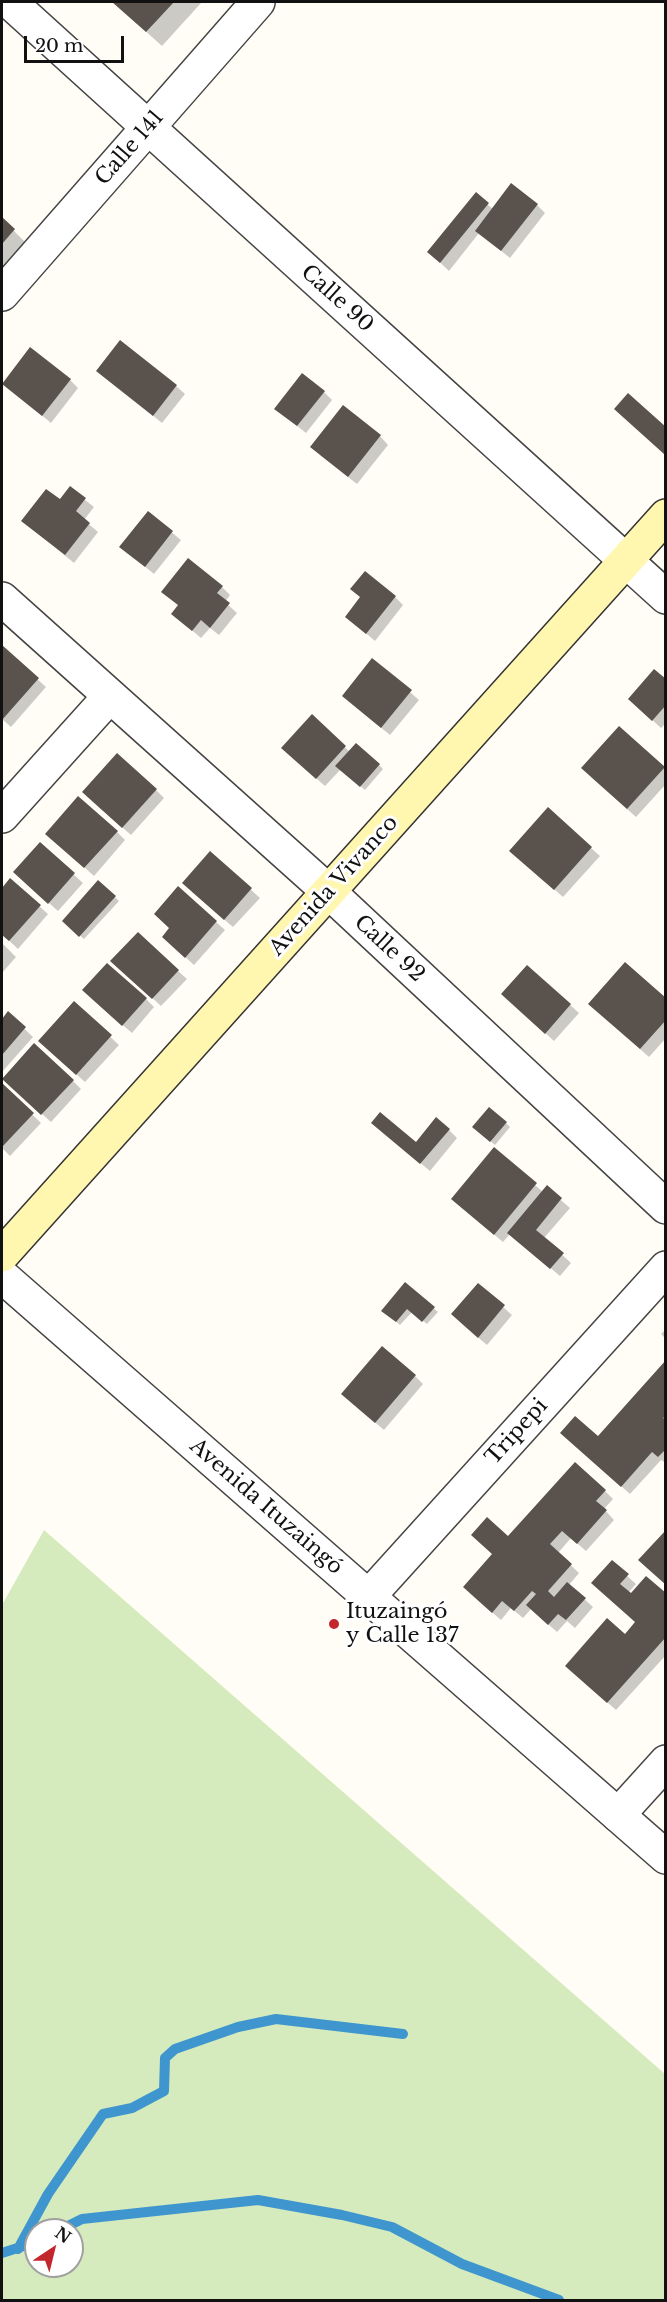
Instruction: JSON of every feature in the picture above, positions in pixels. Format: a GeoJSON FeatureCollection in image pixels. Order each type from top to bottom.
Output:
{"type":"FeatureCollection","features":[{"type":"Feature","properties":{"kind":"main road","name":"Avenida Vivanco"},"geometry":{"type":"LineString","coordinates":[[2,1255],[666,516]]}},
{"type":"Feature","properties":{"kind":"street","name":"Calle 90"},"geometry":{"type":"LineString","coordinates":[[9,2],[666,597]]}},
{"type":"Feature","properties":{"kind":"street","name":"Calle 141"},"geometry":{"type":"LineString","coordinates":[[2,294],[258,2]]}},
{"type":"Feature","properties":{"kind":"street","name":"Calle 92"},"geometry":{"type":"LineString","coordinates":[[2,599],[328,892],[666,1207]]}},
{"type":"Feature","properties":{"kind":"street"},"geometry":{"type":"LineString","coordinates":[[2,816],[110,696]]}},
{"type":"Feature","properties":{"kind":"street","name":"Tripepi"},"geometry":{"type":"LineString","coordinates":[[369,1596],[666,1268]]}},
{"type":"Feature","properties":{"kind":"street","name":"Avenida Ituzaingó"},"geometry":{"type":"LineString","coordinates":[[2,1276],[666,1857]]}},
{"type":"Feature","properties":{"kind":"street"},"geometry":{"type":"LineString","coordinates":[[618,1815],[666,1762]]}},
{"type":"Feature","properties":{"kind":"green space"},"geometry":{"type":"Polygon","coordinates":[[[44,1530],[665,2074],[665,2300],[2,2300],[2,1605],[44,1530]]]}},
{"type":"Feature","properties":{"kind":"building"},"geometry":{"type":"Polygon","coordinates":[[[112,2],[174,2],[146,32],[112,2]]]}},
{"type":"Feature","properties":{"kind":"building"},"geometry":{"type":"Polygon","coordinates":[[[511,183],[538,204],[501,251],[475,231],[511,183]]]}},
{"type":"Feature","properties":{"kind":"building"},"geometry":{"type":"Polygon","coordinates":[[[476,192],[489,203],[440,263],[427,252],[476,192]]]}},
{"type":"Feature","properties":{"kind":"building"},"geometry":{"type":"Polygon","coordinates":[[[2,217],[15,229],[2,244],[2,217]]]}},
{"type":"Feature","properties":{"kind":"building"},"geometry":{"type":"Polygon","coordinates":[[[120,340],[177,385],[153,416],[96,371],[120,340]]]}},
{"type":"Feature","properties":{"kind":"building"},"geometry":{"type":"Polygon","coordinates":[[[30,347],[71,379],[42,416],[2,384],[30,347]]]}},
{"type":"Feature","properties":{"kind":"building"},"geometry":{"type":"Polygon","coordinates":[[[302,373],[325,391],[297,426],[274,409],[302,373]]]}},
{"type":"Feature","properties":{"kind":"building"},"geometry":{"type":"Polygon","coordinates":[[[628,393],[666,427],[666,452],[664,454],[614,409],[628,393]]]}},
{"type":"Feature","properties":{"kind":"building"},"geometry":{"type":"Polygon","coordinates":[[[343,405],[381,435],[348,477],[310,447],[343,405]]]}},
{"type":"Feature","properties":{"kind":"building"},"geometry":{"type":"Polygon","coordinates":[[[70,486],[86,498],[76,511],[90,523],[65,555],[21,521],[46,489],[60,499],[70,486]]]}},
{"type":"Feature","properties":{"kind":"building"},"geometry":{"type":"Polygon","coordinates":[[[148,511],[173,531],[145,567],[119,547],[148,511]]]}},
{"type":"Feature","properties":{"kind":"building"},"geometry":{"type":"Polygon","coordinates":[[[188,558],[223,586],[217,593],[230,603],[210,628],[201,620],[192,631],[171,614],[178,605],[161,592],[188,558]]]}},
{"type":"Feature","properties":{"kind":"building"},"geometry":{"type":"Polygon","coordinates":[[[365,571],[396,596],[366,634],[345,617],[360,597],[350,589],[365,571]]]}},
{"type":"Feature","properties":{"kind":"building"},"geometry":{"type":"Polygon","coordinates":[[[2,645],[39,678],[2,720],[2,645]]]}},
{"type":"Feature","properties":{"kind":"building"},"geometry":{"type":"Polygon","coordinates":[[[372,658],[412,690],[381,728],[342,696],[372,658]]]}},
{"type":"Feature","properties":{"kind":"building"},"geometry":{"type":"Polygon","coordinates":[[[654,669],[666,679],[666,705],[652,721],[628,699],[654,669]]]}},
{"type":"Feature","properties":{"kind":"building"},"geometry":{"type":"Polygon","coordinates":[[[312,714],[346,746],[316,779],[281,748],[312,714]]]}},
{"type":"Feature","properties":{"kind":"building"},"geometry":{"type":"Polygon","coordinates":[[[619,726],[665,767],[627,809],[581,768],[619,726]]]}},
{"type":"Feature","properties":{"kind":"building"},"geometry":{"type":"Polygon","coordinates":[[[356,743],[380,764],[360,787],[335,766],[356,743]]]}},
{"type":"Feature","properties":{"kind":"building"},"geometry":{"type":"Polygon","coordinates":[[[117,753],[157,789],[122,828],[82,792],[117,753]]]}},
{"type":"Feature","properties":{"kind":"building"},"geometry":{"type":"Polygon","coordinates":[[[78,796],[118,831],[84,868],[45,834],[78,796]]]}},
{"type":"Feature","properties":{"kind":"building"},"geometry":{"type":"Polygon","coordinates":[[[548,807],[592,847],[554,890],[509,851],[548,807]]]}},
{"type":"Feature","properties":{"kind":"building"},"geometry":{"type":"Polygon","coordinates":[[[40,842],[75,873],[48,904],[13,872],[40,842]]]}},
{"type":"Feature","properties":{"kind":"building"},"geometry":{"type":"Polygon","coordinates":[[[210,851],[252,888],[224,920],[182,883],[210,851]]]}},
{"type":"Feature","properties":{"kind":"building"},"geometry":{"type":"Polygon","coordinates":[[[10,878],[41,905],[9,941],[2,935],[2,888],[10,878]]]}},
{"type":"Feature","properties":{"kind":"building"},"geometry":{"type":"Polygon","coordinates":[[[98,880],[116,896],[79,937],[62,921],[98,880]]]}},
{"type":"Feature","properties":{"kind":"building"},"geometry":{"type":"Polygon","coordinates":[[[178,886],[217,921],[185,958],[162,937],[169,928],[154,914],[178,886]]]}},
{"type":"Feature","properties":{"kind":"building"},"geometry":{"type":"Polygon","coordinates":[[[138,932],[179,970],[152,999],[110,961],[138,932]]]}},
{"type":"Feature","properties":{"kind":"building"},"geometry":{"type":"Polygon","coordinates":[[[625,962],[666,998],[666,1020],[640,1049],[588,1004],[625,962]]]}},
{"type":"Feature","properties":{"kind":"building"},"geometry":{"type":"Polygon","coordinates":[[[107,963],[147,998],[122,1026],[82,990],[107,963]]]}},
{"type":"Feature","properties":{"kind":"building"},"geometry":{"type":"Polygon","coordinates":[[[527,965],[571,1004],[545,1034],[501,994],[527,965]]]}},
{"type":"Feature","properties":{"kind":"building"},"geometry":{"type":"Polygon","coordinates":[[[74,1001],[112,1035],[76,1075],[38,1041],[74,1001]]]}},
{"type":"Feature","properties":{"kind":"building"},"geometry":{"type":"Polygon","coordinates":[[[8,1011],[26,1027],[2,1055],[2,1019],[8,1011]]]}},
{"type":"Feature","properties":{"kind":"building"},"geometry":{"type":"Polygon","coordinates":[[[34,1043],[74,1080],[41,1115],[2,1079],[34,1043]]]}},
{"type":"Feature","properties":{"kind":"building"},"geometry":{"type":"Polygon","coordinates":[[[2,1083],[34,1113],[2,1147],[2,1083]]]}},
{"type":"Feature","properties":{"kind":"building"},"geometry":{"type":"Polygon","coordinates":[[[489,1107],[507,1122],[490,1142],[472,1127],[489,1107]]]}},
{"type":"Feature","properties":{"kind":"building"},"geometry":{"type":"Polygon","coordinates":[[[380,1112],[416,1142],[436,1117],[450,1129],[420,1164],[371,1123],[380,1112]]]}},
{"type":"Feature","properties":{"kind":"building"},"geometry":{"type":"Polygon","coordinates":[[[494,1147],[537,1183],[494,1235],[451,1199],[494,1147]]]}},
{"type":"Feature","properties":{"kind":"building"},"geometry":{"type":"Polygon","coordinates":[[[547,1185],[562,1198],[536,1230],[564,1253],[550,1269],[507,1233],[547,1185]]]}},
{"type":"Feature","properties":{"kind":"building"},"geometry":{"type":"Polygon","coordinates":[[[405,1282],[435,1307],[422,1322],[407,1309],[396,1322],[381,1311],[405,1282]]]}},
{"type":"Feature","properties":{"kind":"building"},"geometry":{"type":"Polygon","coordinates":[[[478,1283],[505,1305],[478,1338],[451,1314],[478,1283]]]}},
{"type":"Feature","properties":{"kind":"building"},"geometry":{"type":"Polygon","coordinates":[[[382,1346],[416,1375],[375,1423],[341,1394],[382,1346]]]}},
{"type":"Feature","properties":{"kind":"building"},"geometry":{"type":"Polygon","coordinates":[[[666,1360],[666,1416],[663,1418],[666,1420],[666,1449],[658,1457],[652,1452],[621,1487],[560,1433],[575,1416],[598,1436],[666,1360]]]}},
{"type":"Feature","properties":{"kind":"building"},"geometry":{"type":"Polygon","coordinates":[[[575,1462],[606,1490],[596,1501],[607,1510],[577,1544],[562,1531],[550,1544],[572,1564],[548,1591],[554,1597],[567,1582],[586,1598],[566,1620],[558,1614],[548,1625],[526,1605],[536,1594],[532,1591],[514,1611],[502,1601],[492,1613],[463,1587],[492,1554],[471,1535],[487,1517],[508,1536],[575,1462]]]}},
{"type":"Feature","properties":{"kind":"building"},"geometry":{"type":"Polygon","coordinates":[[[666,1530],[666,1585],[638,1560],[666,1530]]]}},
{"type":"Feature","properties":{"kind":"building"},"geometry":{"type":"Polygon","coordinates":[[[612,1560],[629,1574],[620,1584],[631,1593],[646,1576],[666,1593],[666,1637],[607,1703],[565,1666],[607,1618],[625,1634],[635,1622],[591,1583],[612,1560]]]}},
{"type":"Feature","properties":{"kind":"waterway"},"geometry":{"type":"LineString","coordinates":[[18,2249],[48,2194],[103,2114],[132,2108],[164,2091],[165,2058],[175,2049],[238,2027],[276,2019],[403,2034]]}},
{"type":"Feature","properties":{"kind":"waterway"},"geometry":{"type":"LineString","coordinates":[[84,2219],[258,2200],[342,2215],[392,2227],[462,2264],[559,2300]]}},
{"type":"Feature","properties":{"kind":"waterway"},"geometry":{"type":"LineString","coordinates":[[2,2253],[24,2246]]}},
{"type":"Feature","properties":{"kind":"place","name":"Ituzaingó y Calle 137"},"geometry":{"type":"Point","coordinates":[334,1624]}}]}
